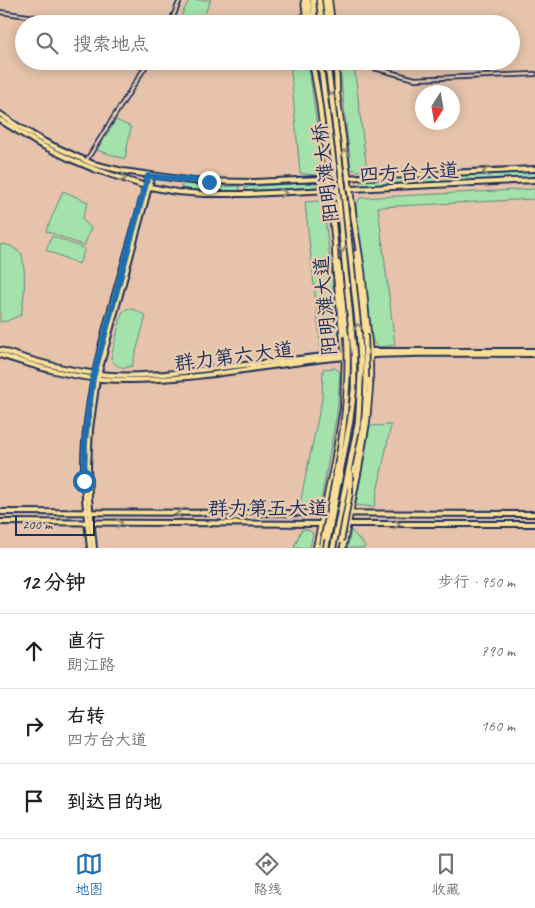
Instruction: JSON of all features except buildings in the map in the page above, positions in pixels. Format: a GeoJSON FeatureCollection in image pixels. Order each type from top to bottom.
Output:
{"type":"FeatureCollection","features":[{"type":"Feature","properties":{"kind":"highway"},"geometry":{"type":"LineString","coordinates":[[306,0],[309,15]]}},
{"type":"Feature","properties":{"kind":"highway"},"geometry":{"type":"LineString","coordinates":[[306,0],[308,15]]}},
{"type":"Feature","properties":{"kind":"highway"},"geometry":{"type":"LineString","coordinates":[[312,0],[314,15]]}},
{"type":"Feature","properties":{"kind":"highway"},"geometry":{"type":"LineString","coordinates":[[319,0],[321,15]]}},
{"type":"Feature","properties":{"kind":"highway"},"geometry":{"type":"LineString","coordinates":[[326,0],[328,15]]}},
{"type":"Feature","properties":{"kind":"highway"},"geometry":{"type":"LineString","coordinates":[[329,0],[330,15]]}},
{"type":"Feature","properties":{"kind":"highway","name":"阳明滩大道"},"geometry":{"type":"LineString","coordinates":[[315,70],[329,179],[336,274],[345,355],[343,409],[316,548]]}},
{"type":"Feature","properties":{"kind":"highway","name":"阳明滩大桥"},"geometry":{"type":"LineString","coordinates":[[321,70],[338,197],[352,334],[354,379],[352,410],[326,548]]}},
{"type":"Feature","properties":{"kind":"highway","name":"阳明滩大桥"},"geometry":{"type":"LineString","coordinates":[[328,70],[344,196],[360,341],[361,367],[359,412],[333,548]]}},
{"type":"Feature","properties":{"kind":"highway","name":"阳明滩大道"},"geometry":{"type":"LineString","coordinates":[[335,70],[362,271],[370,353],[368,413],[359,468],[342,548]]}},
{"type":"Feature","properties":{"kind":"highway"},"geometry":{"type":"LineString","coordinates":[[342,548],[350,492],[364,419],[366,378],[366,343],[354,220]]}},
{"type":"Feature","properties":{"kind":"highway"},"geometry":{"type":"LineString","coordinates":[[322,548],[338,464],[346,410],[348,376],[347,336],[335,245]]}},
{"type":"Feature","properties":{"kind":"highway"},"geometry":{"type":"LineString","coordinates":[[348,376],[352,410]]}},
{"type":"Feature","properties":{"kind":"highway"},"geometry":{"type":"LineString","coordinates":[[359,412],[366,378]]}},
{"type":"Feature","properties":{"kind":"highway"},"geometry":{"type":"LineString","coordinates":[[335,482],[343,462]]}},
{"type":"Feature","properties":{"kind":"highway"},"geometry":{"type":"LineString","coordinates":[[350,462],[350,492]]}},
{"type":"Feature","properties":{"kind":"main road","name":"四方台大道"},"geometry":{"type":"LineString","coordinates":[[0,114],[46,142],[86,161],[110,169],[193,181],[230,183],[535,169]]}},
{"type":"Feature","properties":{"kind":"main road","name":"四方台大道"},"geometry":{"type":"LineString","coordinates":[[0,120],[39,144],[94,169],[147,187],[177,192],[211,194],[330,191],[535,180]]}},
{"type":"Feature","properties":{"kind":"main road"},"geometry":{"type":"LineString","coordinates":[[94,548],[88,514],[84,452],[96,376],[150,176]]}},
{"type":"Feature","properties":{"kind":"main road","name":"群力第六大道"},"geometry":{"type":"LineString","coordinates":[[0,350],[31,360],[96,376]]}},
{"type":"Feature","properties":{"kind":"main road","name":"群力第六大道"},"geometry":{"type":"LineString","coordinates":[[0,355],[30,365],[67,373],[96,376],[135,376],[370,353],[535,353]]}},
{"type":"Feature","properties":{"kind":"main road","name":"群力第五大道"},"geometry":{"type":"LineString","coordinates":[[0,512],[88,514],[535,514]]}},
{"type":"Feature","properties":{"kind":"main road","name":"群力第五大道"},"geometry":{"type":"LineString","coordinates":[[0,522],[535,524]]}},
{"type":"Feature","properties":{"kind":"main road"},"geometry":{"type":"LineString","coordinates":[[89,522],[90,548]]}},
{"type":"Feature","properties":{"kind":"street"},"geometry":{"type":"LineString","coordinates":[[174,15],[180,0]]}},
{"type":"Feature","properties":{"kind":"street"},"geometry":{"type":"LineString","coordinates":[[0,12],[21,15]]}},
{"type":"Feature","properties":{"kind":"street"},"geometry":{"type":"LineString","coordinates":[[86,161],[143,70]]}},
{"type":"Feature","properties":{"kind":"street"},"geometry":{"type":"LineString","coordinates":[[382,70],[415,79],[535,74]]}},
{"type":"Feature","properties":{"kind":"green space"},"geometry":{"type":"Polygon","coordinates":[[[189,0],[211,0],[204,15],[182,14],[189,0]]]}},
{"type":"Feature","properties":{"kind":"green space"},"geometry":{"type":"Polygon","coordinates":[[[291,70],[309,70],[317,126],[320,171],[313,175],[300,173],[291,70]]]}},
{"type":"Feature","properties":{"kind":"green space"},"geometry":{"type":"Polygon","coordinates":[[[340,70],[355,70],[367,171],[351,169],[340,70]]]}},
{"type":"Feature","properties":{"kind":"green space"},"geometry":{"type":"Polygon","coordinates":[[[116,120],[131,127],[125,159],[97,150],[116,120]]]}},
{"type":"Feature","properties":{"kind":"green space"},"geometry":{"type":"Polygon","coordinates":[[[535,172],[535,177],[459,181],[459,176],[535,172]]]}},
{"type":"Feature","properties":{"kind":"green space"},"geometry":{"type":"Polygon","coordinates":[[[454,176],[455,181],[360,186],[360,180],[454,176]]]}},
{"type":"Feature","properties":{"kind":"green space"},"geometry":{"type":"Polygon","coordinates":[[[317,182],[318,187],[246,191],[245,187],[317,182]]]}},
{"type":"Feature","properties":{"kind":"green space"},"geometry":{"type":"Polygon","coordinates":[[[183,184],[215,187],[239,186],[240,191],[197,191],[182,188],[183,184]]]}},
{"type":"Feature","properties":{"kind":"green space"},"geometry":{"type":"Polygon","coordinates":[[[535,189],[535,199],[378,207],[395,345],[379,347],[372,341],[356,206],[360,198],[535,189]]]}},
{"type":"Feature","properties":{"kind":"green space"},"geometry":{"type":"Polygon","coordinates":[[[63,191],[88,202],[82,219],[91,228],[84,246],[46,231],[63,191]]]}},
{"type":"Feature","properties":{"kind":"green space"},"geometry":{"type":"Polygon","coordinates":[[[319,201],[324,208],[339,340],[328,349],[321,350],[305,202],[319,201]]]}},
{"type":"Feature","properties":{"kind":"green space"},"geometry":{"type":"Polygon","coordinates":[[[52,236],[85,249],[79,264],[46,250],[52,236]]]}},
{"type":"Feature","properties":{"kind":"green space"},"geometry":{"type":"Polygon","coordinates":[[[0,245],[11,246],[22,254],[24,285],[21,315],[0,322],[0,245]]]}},
{"type":"Feature","properties":{"kind":"green space"},"geometry":{"type":"Polygon","coordinates":[[[126,309],[134,310],[146,316],[132,366],[125,367],[117,365],[111,358],[122,313],[126,309]]]}},
{"type":"Feature","properties":{"kind":"green space"},"geometry":{"type":"Polygon","coordinates":[[[335,368],[340,372],[337,413],[321,501],[313,508],[299,508],[322,399],[323,369],[335,368]]]}},
{"type":"Feature","properties":{"kind":"green space"},"geometry":{"type":"Polygon","coordinates":[[[391,425],[374,507],[356,505],[370,426],[391,425]]]}},
{"type":"Feature","properties":{"kind":"green space"},"geometry":{"type":"Polygon","coordinates":[[[306,529],[313,533],[310,548],[294,548],[301,530],[306,529]]]}},
{"type":"Feature","properties":{"kind":"green space"},"geometry":{"type":"Polygon","coordinates":[[[351,530],[365,546],[365,548],[347,548],[351,530]]]}},
{"type":"Feature","properties":{"kind":"route"},"geometry":{"type":"LineString","coordinates":[[84,481],[85,440],[93,378],[148,176],[209,182]]}}]}
